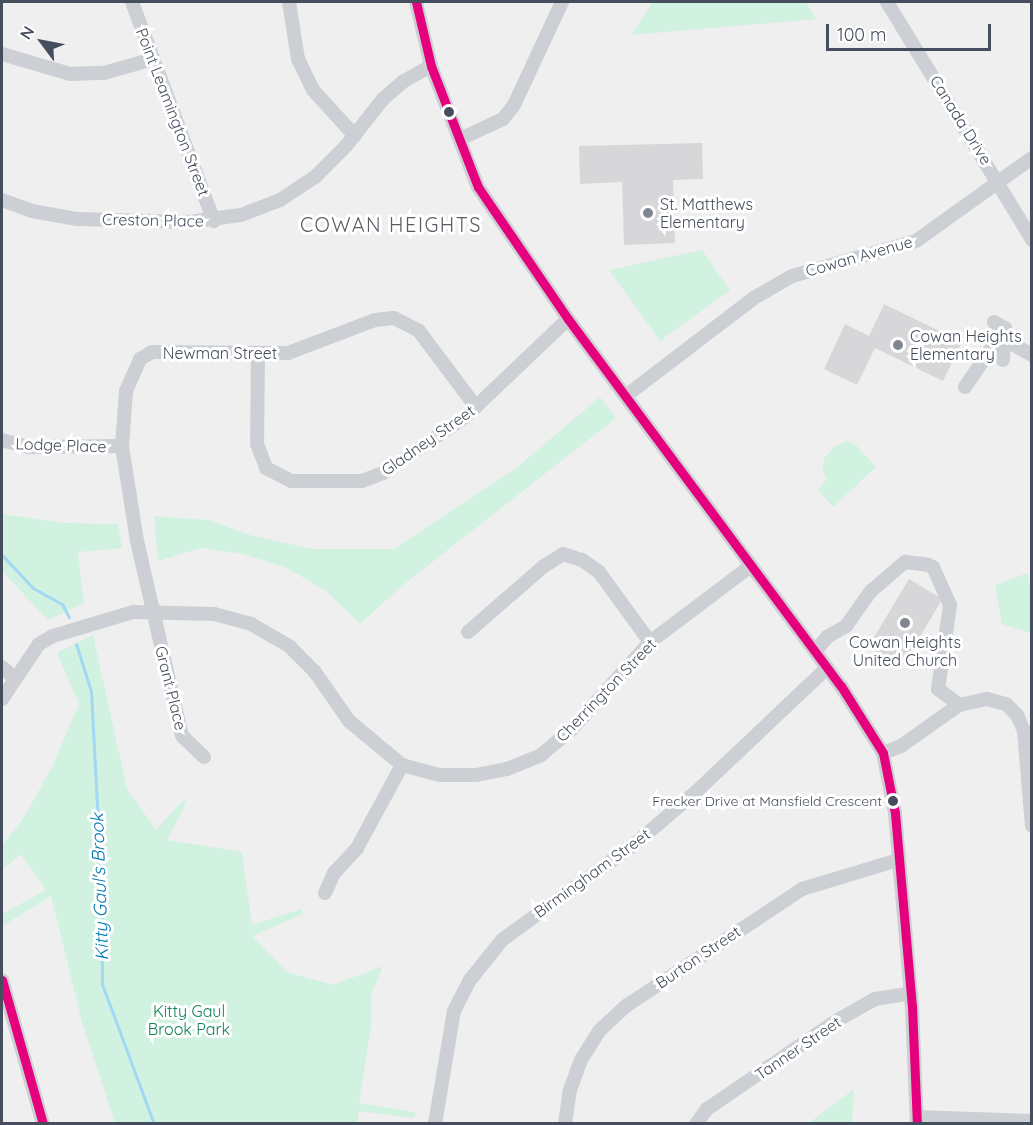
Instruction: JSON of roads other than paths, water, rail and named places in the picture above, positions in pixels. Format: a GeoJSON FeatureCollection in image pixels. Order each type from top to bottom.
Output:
{"type":"FeatureCollection","features":[{"type":"Feature","properties":{"kind":"street","name":"Point Leamington Street"},"geometry":{"type":"LineString","coordinates":[[132,2],[214,221]]}},
{"type":"Feature","properties":{"kind":"street"},"geometry":{"type":"LineString","coordinates":[[289,2],[303,69],[313,90],[355,136]]}},
{"type":"Feature","properties":{"kind":"street"},"geometry":{"type":"LineString","coordinates":[[416,2],[431,66],[478,187],[568,319],[816,651],[883,753],[896,813],[898,860],[911,993],[917,1120],[1032,1121]]}},
{"type":"Feature","properties":{"kind":"street"},"geometry":{"type":"LineString","coordinates":[[460,139],[503,119],[514,105],[562,2]]}},
{"type":"Feature","properties":{"kind":"street","name":"Canada Drive"},"geometry":{"type":"LineString","coordinates":[[887,2],[999,182],[1032,240]]}},
{"type":"Feature","properties":{"kind":"street"},"geometry":{"type":"LineString","coordinates":[[2,54],[70,74],[104,73],[153,59]]}},
{"type":"Feature","properties":{"kind":"street","name":"Creston Place"},"geometry":{"type":"LineString","coordinates":[[2,200],[32,211],[77,219],[214,221],[280,200],[315,177],[355,136],[383,99],[404,81],[431,66]]}},
{"type":"Feature","properties":{"kind":"street","name":"Cowan Avenue"},"geometry":{"type":"LineString","coordinates":[[627,395],[754,298],[792,276],[916,241],[1032,158]]}},
{"type":"Feature","properties":{"kind":"street","name":"Newman Street"},"geometry":{"type":"LineString","coordinates":[[152,611],[122,446],[126,391],[140,358],[152,352],[258,355],[293,352],[375,320],[394,318],[419,331],[476,407]]}},
{"type":"Feature","properties":{"kind":"street","name":"Gladney Street"},"geometry":{"type":"LineString","coordinates":[[258,355],[257,450],[270,472],[287,480],[355,482],[376,477],[476,407],[568,319]]}},
{"type":"Feature","properties":{"kind":"street"},"geometry":{"type":"LineString","coordinates":[[994,322],[1005,328],[1003,360]]}},
{"type":"Feature","properties":{"kind":"street"},"geometry":{"type":"LineString","coordinates":[[1005,340],[1032,355]]}},
{"type":"Feature","properties":{"kind":"street"},"geometry":{"type":"LineString","coordinates":[[966,387],[993,346],[1005,340]]}},
{"type":"Feature","properties":{"kind":"street","name":"Lodge Place"},"geometry":{"type":"LineString","coordinates":[[2,440],[29,447],[122,446]]}},
{"type":"Feature","properties":{"kind":"street"},"geometry":{"type":"LineString","coordinates":[[468,632],[543,566],[563,554],[582,560],[599,572],[650,642]]}},
{"type":"Feature","properties":{"kind":"street"},"geometry":{"type":"LineString","coordinates":[[816,651],[827,637],[846,626],[872,591],[905,562],[928,564],[950,605],[938,689],[959,705]]}},
{"type":"Feature","properties":{"kind":"street","name":"Cherrington Street"},"geometry":{"type":"LineString","coordinates":[[2,699],[39,644],[53,636],[133,612],[214,614],[270,634],[289,646],[315,672],[349,721],[402,765],[439,774],[476,775],[507,769],[541,754],[571,730],[650,642],[751,566]]}},
{"type":"Feature","properties":{"kind":"street","name":"Grant Place"},"geometry":{"type":"LineString","coordinates":[[152,611],[182,736],[204,757]]}},
{"type":"Feature","properties":{"kind":"street"},"geometry":{"type":"LineString","coordinates":[[2,667],[15,677]]}},
{"type":"Feature","properties":{"kind":"street","name":"Birmingham Street"},"geometry":{"type":"LineString","coordinates":[[435,1124],[454,1011],[470,980],[502,940],[636,843],[698,790],[827,668]]}},
{"type":"Feature","properties":{"kind":"street"},"geometry":{"type":"LineString","coordinates":[[883,753],[901,746],[959,705],[987,699],[1006,704],[1017,715],[1024,731],[1032,826]]}},
{"type":"Feature","properties":{"kind":"street"},"geometry":{"type":"LineString","coordinates":[[325,893],[334,873],[357,848],[402,765]]}},
{"type":"Feature","properties":{"kind":"street","name":"Burton Street"},"geometry":{"type":"LineString","coordinates":[[565,1124],[570,1090],[581,1060],[599,1031],[626,1006],[802,889],[898,860]]}},
{"type":"Feature","properties":{"kind":"street"},"geometry":{"type":"LineString","coordinates":[[2,980],[42,1124]]}},
{"type":"Feature","properties":{"kind":"street","name":"Tanner Street"},"geometry":{"type":"LineString","coordinates":[[696,1124],[707,1109],[836,1021],[875,999],[911,993]]}},
{"type":"Feature","properties":{"kind":"waterway","name":"Kitty Gaul's Brook"},"geometry":{"type":"LineString","coordinates":[[2,555],[33,588],[62,604],[69,617]]}},
{"type":"Feature","properties":{"kind":"waterway","name":"Kitty Gaul's Brook"},"geometry":{"type":"LineString","coordinates":[[76,644],[91,691],[101,884],[102,984],[154,1124]]}},
{"type":"Feature","properties":{"kind":"place","name":"St. Matthews Elementary"},"geometry":{"type":"Point","coordinates":[648,213]}},
{"type":"Feature","properties":{"kind":"place","name":"Cowan Heights Elementary"},"geometry":{"type":"Point","coordinates":[898,345]}},
{"type":"Feature","properties":{"kind":"place","name":"Cowan Heights United Church"},"geometry":{"type":"Point","coordinates":[905,623]}},
{"type":"Feature","properties":{"kind":"place","name":"Frecker Drive at Mansfield Crescent"},"geometry":{"type":"Point","coordinates":[893,801]}},
{"type":"Feature","properties":{"kind":"district","name":"COWAN HEIGHTS"},"geometry":{"type":"Point","coordinates":[391,224]}},
{"type":"Feature","properties":{"kind":"park label","name":"Kitty Gaul Brook Park"},"geometry":{"type":"Point","coordinates":[189,1020]}}]}
